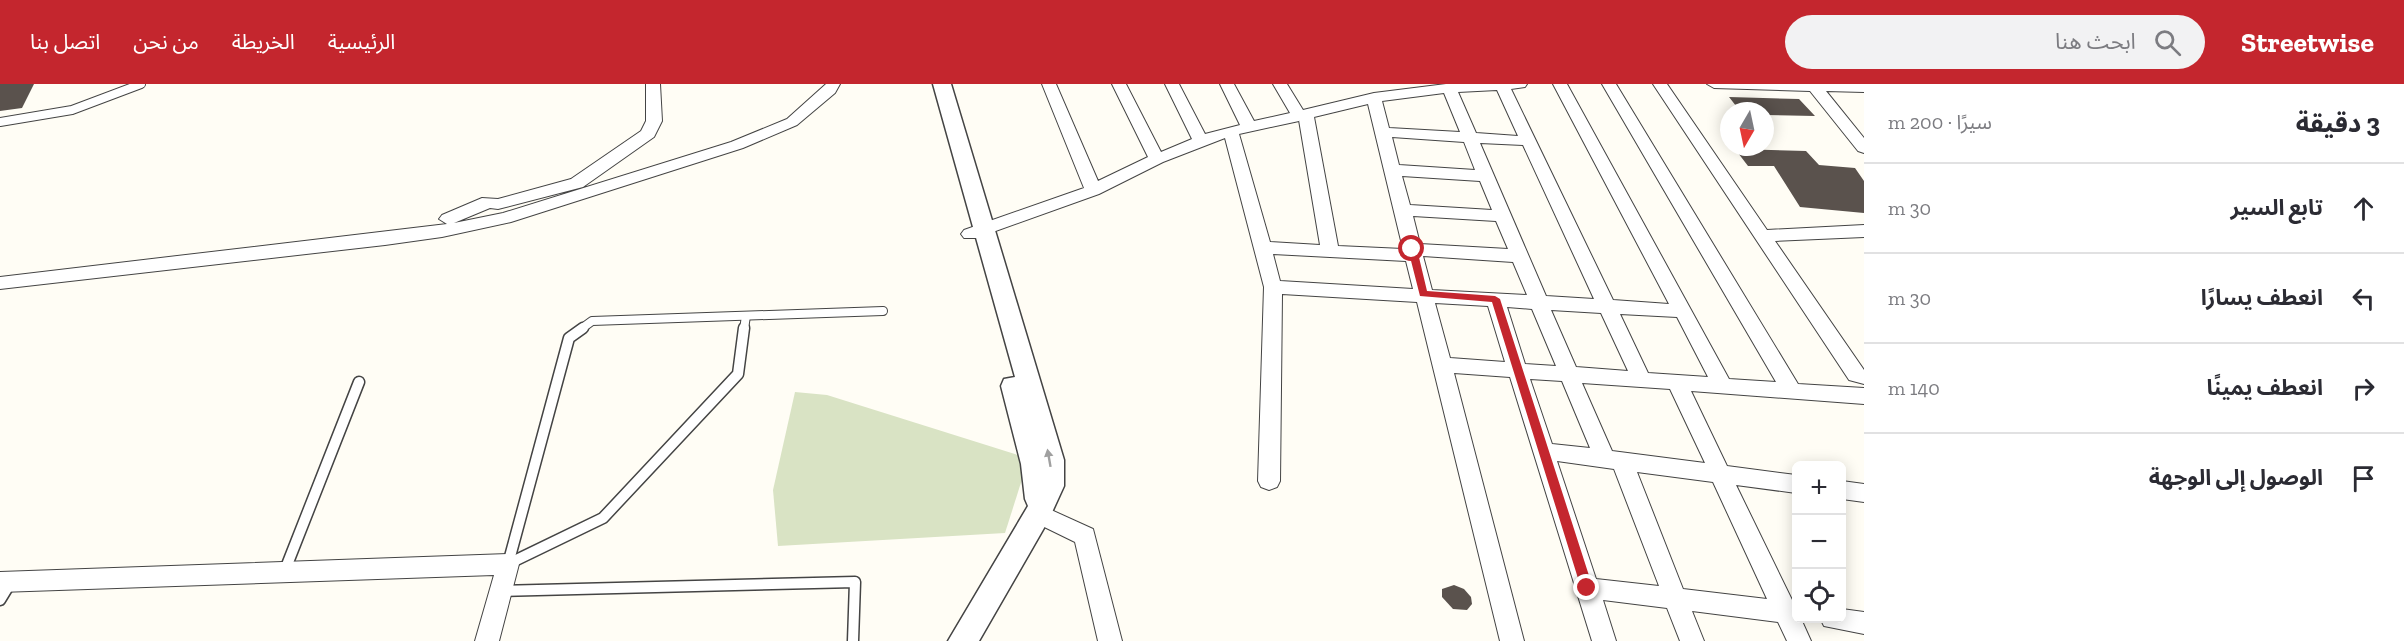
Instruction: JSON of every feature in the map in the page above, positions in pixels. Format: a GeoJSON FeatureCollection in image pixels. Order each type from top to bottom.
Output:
{"type":"FeatureCollection","features":[{"type":"Feature","properties":{"kind":"street"},"geometry":{"type":"LineString","coordinates":[[0,271],[365,233],[401,223],[434,222],[454,218],[488,202],[498,204],[578,183],[648,134],[654,121],[652,84]]}},
{"type":"Feature","properties":{"kind":"street"},"geometry":{"type":"LineString","coordinates":[[0,283],[385,239],[442,231],[505,218],[737,145],[792,122],[830,90],[833,84]]}},
{"type":"Feature","properties":{"kind":"street"},"geometry":{"type":"LineString","coordinates":[[929,84],[1051,460],[1051,486],[1038,513],[963,641]]}},
{"type":"Feature","properties":{"kind":"street"},"geometry":{"type":"LineString","coordinates":[[942,84],[977,231]]}},
{"type":"Feature","properties":{"kind":"street"},"geometry":{"type":"LineString","coordinates":[[1049,84],[1093,190]]}},
{"type":"Feature","properties":{"kind":"street"},"geometry":{"type":"LineString","coordinates":[[1119,84],[1158,159]]}},
{"type":"Feature","properties":{"kind":"street"},"geometry":{"type":"LineString","coordinates":[[1172,84],[1201,142]]}},
{"type":"Feature","properties":{"kind":"street"},"geometry":{"type":"LineString","coordinates":[[1227,84],[1240,129],[1263,248],[1273,286],[1269,481]]}},
{"type":"Feature","properties":{"kind":"street"},"geometry":{"type":"LineString","coordinates":[[1280,84],[1303,115],[1330,251]]}},
{"type":"Feature","properties":{"kind":"street"},"geometry":{"type":"LineString","coordinates":[[977,231],[1093,190],[1158,159],[1240,129],[1374,98],[1449,88],[1511,84],[1529,141],[1642,380]]}},
{"type":"Feature","properties":{"kind":"street"},"geometry":{"type":"LineString","coordinates":[[1560,84],[1723,386]]}},
{"type":"Feature","properties":{"kind":"street"},"geometry":{"type":"LineString","coordinates":[[1609,84],[1792,391]]}},
{"type":"Feature","properties":{"kind":"street"},"geometry":{"type":"LineString","coordinates":[[1660,84],[1862,380]]}},
{"type":"Feature","properties":{"kind":"street"},"geometry":{"type":"LineString","coordinates":[[1714,84],[1864,88]]}},
{"type":"Feature","properties":{"kind":"street"},"geometry":{"type":"LineString","coordinates":[[1815,87],[1864,148]]}},
{"type":"Feature","properties":{"kind":"street"},"geometry":{"type":"LineString","coordinates":[[1449,88],[1569,374],[1613,460],[1692,641]]}},
{"type":"Feature","properties":{"kind":"street"},"geometry":{"type":"LineString","coordinates":[[1374,98],[1512,641]]}},
{"type":"Feature","properties":{"kind":"street"},"geometry":{"type":"LineString","coordinates":[[1382,132],[1529,141]]}},
{"type":"Feature","properties":{"kind":"street"},"geometry":{"type":"LineString","coordinates":[[1392,170],[1486,176]]}},
{"type":"Feature","properties":{"kind":"street"},"geometry":{"type":"LineString","coordinates":[[1402,210],[1502,216]]}},
{"type":"Feature","properties":{"kind":"street"},"geometry":{"type":"LineString","coordinates":[[1763,236],[1864,231]]}},
{"type":"Feature","properties":{"kind":"street"},"geometry":{"type":"LineString","coordinates":[[1263,248],[1519,256]]}},
{"type":"Feature","properties":{"kind":"street"},"geometry":{"type":"LineString","coordinates":[[1273,286],[1682,311]]}},
{"type":"Feature","properties":{"kind":"street"},"geometry":{"type":"LineString","coordinates":[[1495,299],[1604,641]]}},
{"type":"Feature","properties":{"kind":"street"},"geometry":{"type":"LineString","coordinates":[[1442,365],[1864,396]]}},
{"type":"Feature","properties":{"kind":"street"},"geometry":{"type":"LineString","coordinates":[[1677,382],[1720,474],[1791,612],[1799,641]]}},
{"type":"Feature","properties":{"kind":"street"},"geometry":{"type":"LineString","coordinates":[[1544,450],[1792,483]]}},
{"type":"Feature","properties":{"kind":"street"},"geometry":{"type":"LineString","coordinates":[[1846,491],[1864,493]]}},
{"type":"Feature","properties":{"kind":"street"},"geometry":{"type":"LineString","coordinates":[[1038,513],[1085,536],[1110,641]]}},
{"type":"Feature","properties":{"kind":"street"},"geometry":{"type":"LineString","coordinates":[[6,581],[508,564],[487,641]]}},
{"type":"Feature","properties":{"kind":"street"},"geometry":{"type":"LineString","coordinates":[[1587,588],[1791,612]]}},
{"type":"Feature","properties":{"kind":"street"},"geometry":{"type":"LineString","coordinates":[[1846,620],[1864,623]]}},
{"type":"Feature","properties":{"kind":"lane"},"geometry":{"type":"LineString","coordinates":[[0,122],[25,120],[78,109],[141,84]]}},
{"type":"Feature","properties":{"kind":"lane"},"geometry":{"type":"LineString","coordinates":[[508,564],[569,338],[592,321],[883,311]]}},
{"type":"Feature","properties":{"kind":"lane"},"geometry":{"type":"LineString","coordinates":[[508,564],[603,518],[738,374],[746,316]]}},
{"type":"Feature","properties":{"kind":"lane"},"geometry":{"type":"LineString","coordinates":[[285,570],[359,382]]}},
{"type":"Feature","properties":{"kind":"lane"},"geometry":{"type":"LineString","coordinates":[[0,600],[6,581]]}},
{"type":"Feature","properties":{"kind":"lane"},"geometry":{"type":"LineString","coordinates":[[501,591],[855,582],[853,641]]}},
{"type":"Feature","properties":{"kind":"green space"},"geometry":{"type":"Polygon","coordinates":[[[795,392],[827,395],[1021,456],[1025,470],[1005,533],[778,546],[773,490],[795,392]]]}},
{"type":"Feature","properties":{"kind":"building"},"geometry":{"type":"Polygon","coordinates":[[[0,84],[34,84],[22,108],[0,111],[0,84]]]}},
{"type":"Feature","properties":{"kind":"building"},"geometry":{"type":"Polygon","coordinates":[[[1729,97],[1799,99],[1815,116],[1774,115],[1774,102],[1733,102],[1729,97]]]}},
{"type":"Feature","properties":{"kind":"building"},"geometry":{"type":"Polygon","coordinates":[[[1774,150],[1806,151],[1819,165],[1855,168],[1864,181],[1864,213],[1800,207],[1774,166],[1748,166],[1740,156],[1774,156],[1774,150]]]}},
{"type":"Feature","properties":{"kind":"building"},"geometry":{"type":"Polygon","coordinates":[[[1454,585],[1464,589],[1471,597],[1472,604],[1467,610],[1453,609],[1442,597],[1442,589],[1454,585]]]}},
{"type":"Feature","properties":{"kind":"route"},"geometry":{"type":"LineString","coordinates":[[1412,249],[1424,294],[1495,299],[1587,588]]}}]}
